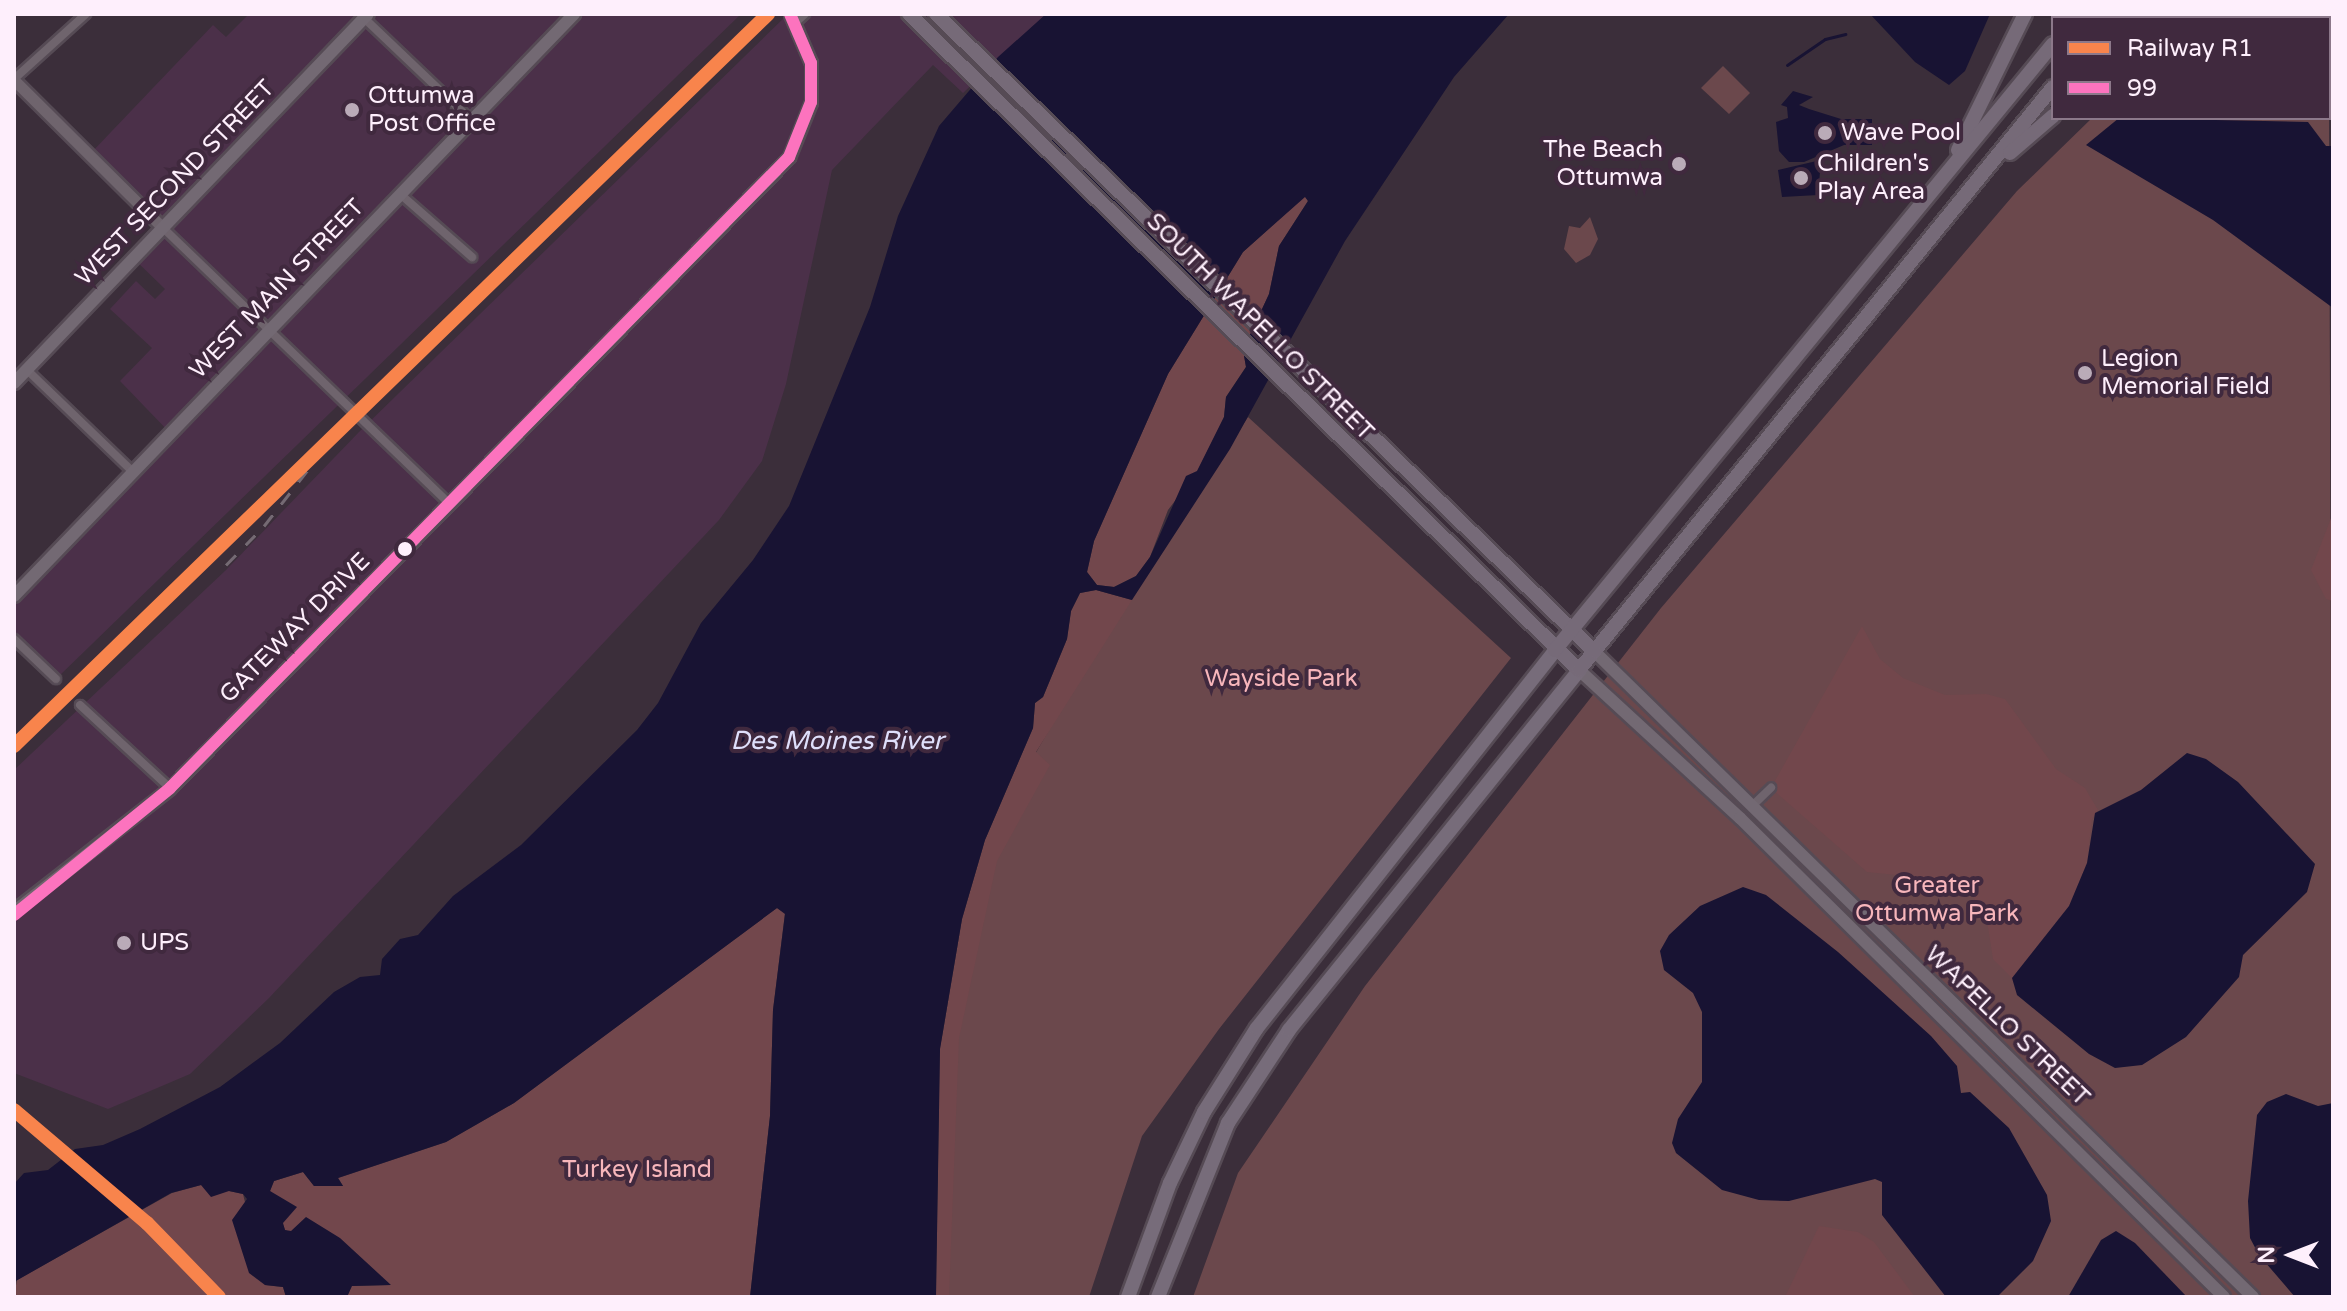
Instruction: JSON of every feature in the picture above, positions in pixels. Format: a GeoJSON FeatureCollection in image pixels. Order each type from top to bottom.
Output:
{"type":"FeatureCollection","features":[{"type":"Feature","properties":{"kind":"highway","name":"SOUTH WAPELLO STREET"},"geometry":{"type":"LineString","coordinates":[[909,14],[1555,650],[1579,670]]}},
{"type":"Feature","properties":{"kind":"highway","name":"SOUTH WAPELLO STREET"},"geometry":{"type":"LineString","coordinates":[[936,14],[1594,651]]}},
{"type":"Feature","properties":{"kind":"highway"},"geometry":{"type":"LineString","coordinates":[[1936,187],[2025,14]]}},
{"type":"Feature","properties":{"kind":"highway"},"geometry":{"type":"LineString","coordinates":[[1555,650],[2051,46]]}},
{"type":"Feature","properties":{"kind":"highway"},"geometry":{"type":"LineString","coordinates":[[1579,670],[2051,89]]}},
{"type":"Feature","properties":{"kind":"highway"},"geometry":{"type":"LineString","coordinates":[[1954,210],[2051,118]]}},
{"type":"Feature","properties":{"kind":"main road","name":"WEST MAIN STREET"},"geometry":{"type":"LineString","coordinates":[[14,596],[574,14]]}},
{"type":"Feature","properties":{"kind":"main road","name":"WEST SECOND STREET"},"geometry":{"type":"LineString","coordinates":[[19,375],[366,16]]}},
{"type":"Feature","properties":{"kind":"main road"},"geometry":{"type":"LineString","coordinates":[[1128,1297],[1198,1126],[1257,1028],[1555,650]]}},
{"type":"Feature","properties":{"kind":"main road","name":"WAPELLO STREET"},"geometry":{"type":"LineString","coordinates":[[1594,651],[2253,1297]]}},
{"type":"Feature","properties":{"kind":"main road","name":"WAPELLO STREET"},"geometry":{"type":"LineString","coordinates":[[1579,670],[1740,818],[2224,1297]]}},
{"type":"Feature","properties":{"kind":"main road"},"geometry":{"type":"LineString","coordinates":[[1158,1297],[1228,1123],[1289,1030],[1579,670]]}},
{"type":"Feature","properties":{"kind":"street"},"geometry":{"type":"LineString","coordinates":[[86,14],[14,80],[449,503]]}},
{"type":"Feature","properties":{"kind":"street"},"geometry":{"type":"LineString","coordinates":[[366,16],[471,120]]}},
{"type":"Feature","properties":{"kind":"street","name":"GATEWAY DRIVE"},"geometry":{"type":"LineString","coordinates":[[15,913],[170,788],[789,157],[811,102],[811,63],[797,17]]}},
{"type":"Feature","properties":{"kind":"street"},"geometry":{"type":"LineString","coordinates":[[400,194],[472,257]]}},
{"type":"Feature","properties":{"kind":"street"},"geometry":{"type":"LineString","coordinates":[[19,375],[133,472]]}},
{"type":"Feature","properties":{"kind":"street"},"geometry":{"type":"LineString","coordinates":[[14,639],[56,679]]}},
{"type":"Feature","properties":{"kind":"street"},"geometry":{"type":"LineString","coordinates":[[80,705],[170,788]]}},
{"type":"Feature","properties":{"kind":"street"},"geometry":{"type":"LineString","coordinates":[[1751,808],[1771,788]]}},
{"type":"Feature","properties":{"kind":"shaded area"},"geometry":{"type":"Polygon","coordinates":[[[249,14],[741,14],[56,679],[14,639],[14,596],[170,433],[120,381],[152,348],[110,309],[136,281],[155,299],[165,289],[133,258],[163,227],[90,154],[213,25],[226,37],[249,14]]]}},
{"type":"Feature","properties":{"kind":"shaded area"},"geometry":{"type":"Polygon","coordinates":[[[788,14],[1046,14],[963,93],[933,65],[832,170],[786,384],[762,461],[719,520],[269,998],[190,1074],[108,1109],[14,1073],[14,770],[226,570],[359,432],[788,14]]]}},
{"type":"Feature","properties":{"kind":"shaded area"},"geometry":{"type":"Polygon","coordinates":[[[2230,14],[2333,14],[2333,107],[2331,16],[2230,14]]]}},
{"type":"Feature","properties":{"kind":"green space"},"geometry":{"type":"Polygon","coordinates":[[[1723,66],[1750,93],[1729,114],[1701,88],[1723,66]]]}},
{"type":"Feature","properties":{"kind":"green space","name":"Greater Ottumwa Park"},"geometry":{"type":"Polygon","coordinates":[[[2090,120],[2329,120],[2333,1297],[1193,1297],[1238,1173],[1365,986],[1661,608],[2017,191],[2090,120]]]}},
{"type":"Feature","properties":{"kind":"green space"},"geometry":{"type":"Polygon","coordinates":[[[1305,196],[1308,201],[1279,246],[1269,294],[1243,350],[1246,367],[1226,397],[1224,417],[1197,472],[1168,510],[1150,557],[1136,576],[1114,587],[1097,585],[1087,572],[1094,541],[1168,374],[1243,252],[1305,196]]]}},
{"type":"Feature","properties":{"kind":"green space"},"geometry":{"type":"Polygon","coordinates":[[[1590,217],[1598,239],[1590,255],[1576,263],[1564,249],[1569,226],[1580,228],[1590,217]]]}},
{"type":"Feature","properties":{"kind":"green space","name":"Wayside Park"},"geometry":{"type":"Polygon","coordinates":[[[1248,417],[1511,658],[1219,1029],[1142,1136],[1089,1297],[936,1297],[940,1049],[985,840],[1059,713],[1248,417]]]}},
{"type":"Feature","properties":{"kind":"green space"},"geometry":{"type":"Polygon","coordinates":[[[2333,513],[2333,601],[2326,599],[2311,570],[2333,513]]]}},
{"type":"Feature","properties":{"kind":"green space"},"geometry":{"type":"Polygon","coordinates":[[[1096,590],[1132,600],[1036,752],[1050,765],[997,861],[959,1038],[949,1297],[936,1297],[940,1049],[962,919],[985,840],[1033,728],[1035,703],[1043,697],[1067,639],[1071,611],[1080,593],[1096,590]]]}},
{"type":"Feature","properties":{"kind":"green space"},"geometry":{"type":"Polygon","coordinates":[[[1862,626],[1880,659],[1903,678],[1945,695],[1986,694],[2005,699],[2056,769],[2085,788],[2098,810],[2092,819],[2087,863],[2069,906],[2012,978],[1993,959],[1987,921],[1965,882],[1867,872],[1771,788],[1862,626]]]}},
{"type":"Feature","properties":{"kind":"green space","name":"Turkey Island"},"geometry":{"type":"Polygon","coordinates":[[[777,908],[785,913],[773,1010],[770,1116],[750,1297],[347,1297],[351,1286],[390,1285],[367,1265],[285,1230],[270,1191],[274,1181],[303,1172],[314,1186],[343,1186],[338,1178],[446,1142],[514,1103],[777,908]]]}},
{"type":"Feature","properties":{"kind":"green space"},"geometry":{"type":"Polygon","coordinates":[[[201,1185],[243,1194],[265,1285],[283,1287],[286,1297],[14,1297],[17,1280],[172,1193],[201,1185]]]}},
{"type":"Feature","properties":{"kind":"green space"},"geometry":{"type":"Polygon","coordinates":[[[1819,1226],[1858,1232],[1874,1242],[1915,1297],[1785,1297],[1819,1226]]]}},
{"type":"Feature","properties":{"kind":"water","name":"Des Moines River"},"geometry":{"type":"Polygon","coordinates":[[[1046,14],[1509,14],[1454,77],[1345,241],[1230,449],[1132,600],[1096,590],[1080,593],[1071,611],[1067,639],[1043,697],[1035,703],[1033,728],[985,840],[962,919],[940,1049],[936,1297],[750,1297],[770,1116],[773,1010],[785,914],[777,908],[514,1103],[446,1142],[338,1178],[343,1186],[314,1186],[303,1172],[274,1181],[270,1191],[297,1207],[283,1223],[285,1230],[291,1231],[306,1217],[340,1238],[391,1285],[352,1286],[347,1297],[286,1297],[283,1287],[265,1285],[249,1273],[232,1220],[247,1199],[243,1194],[229,1191],[211,1197],[201,1185],[171,1193],[14,1282],[14,1184],[24,1173],[48,1170],[75,1149],[103,1145],[220,1087],[280,1043],[334,992],[360,977],[380,975],[382,959],[400,939],[418,935],[453,896],[521,845],[637,730],[658,703],[701,623],[753,560],[789,506],[870,307],[898,216],[939,126],[998,57],[1046,14]],[[1305,197],[1243,252],[1168,374],[1094,541],[1087,572],[1097,585],[1114,587],[1136,576],[1150,557],[1186,476],[1197,471],[1224,417],[1226,397],[1246,367],[1243,350],[1269,294],[1279,246],[1308,201],[1305,197]]]}},
{"type":"Feature","properties":{"kind":"water"},"geometry":{"type":"Polygon","coordinates":[[[1870,14],[1990,14],[1965,71],[1949,85],[1915,62],[1870,14]]]}},
{"type":"Feature","properties":{"kind":"water","name":"Wave Pool"},"geometry":{"type":"Polygon","coordinates":[[[1793,91],[1813,97],[1799,105],[1809,109],[1841,119],[1872,119],[1872,145],[1844,145],[1804,162],[1789,162],[1779,151],[1776,122],[1788,118],[1787,107],[1781,105],[1793,91]]]}},
{"type":"Feature","properties":{"kind":"water"},"geometry":{"type":"Polygon","coordinates":[[[2117,120],[2308,122],[2326,146],[2333,146],[2333,308],[2213,220],[2086,145],[2117,120]]]}},
{"type":"Feature","properties":{"kind":"water","name":"Children's Play Area"},"geometry":{"type":"Polygon","coordinates":[[[1821,160],[1818,195],[1782,197],[1778,170],[1821,160]]]}},
{"type":"Feature","properties":{"kind":"water"},"geometry":{"type":"Polygon","coordinates":[[[2187,753],[2206,759],[2238,782],[2315,864],[2307,892],[2243,955],[2239,977],[2186,1037],[2142,1065],[2115,1068],[2089,1054],[2017,995],[2012,978],[2069,906],[2087,863],[2095,813],[2141,790],[2187,753]]]}},
{"type":"Feature","properties":{"kind":"water"},"geometry":{"type":"Polygon","coordinates":[[[1743,887],[1766,895],[1838,952],[1931,1036],[1957,1066],[1961,1093],[1970,1092],[2009,1128],[2047,1195],[2051,1221],[2033,1261],[1997,1297],[1946,1297],[1882,1215],[1882,1182],[1875,1179],[1789,1201],[1759,1200],[1722,1190],[1676,1153],[1672,1143],[1678,1119],[1702,1082],[1702,1012],[1693,993],[1664,970],[1660,951],[1669,935],[1700,906],[1743,887]]]}},
{"type":"Feature","properties":{"kind":"water"},"geometry":{"type":"Polygon","coordinates":[[[2286,1094],[2318,1106],[2333,1103],[2333,1297],[2295,1297],[2259,1255],[2250,1238],[2248,1201],[2257,1115],[2267,1102],[2286,1094]]]}},
{"type":"Feature","properties":{"kind":"water"},"geometry":{"type":"Polygon","coordinates":[[[2116,1231],[2135,1243],[2187,1297],[2068,1297],[2101,1240],[2116,1231]]]}},
{"type":"Feature","properties":{"kind":"waterway"},"geometry":{"type":"LineString","coordinates":[[1787,65],[1825,39],[1845,34]]}},
{"type":"Feature","properties":{"kind":"railway"},"geometry":{"type":"LineString","coordinates":[[226,565],[264,526],[343,425]]}},
{"type":"Feature","properties":{"kind":"railway"},"geometry":{"type":"LineString","coordinates":[[14,1110],[147,1223],[219,1297]]}},
{"type":"Feature","properties":{"kind":"rail line","name":"R1"},"geometry":{"type":"LineString","coordinates":[[14,746],[768,14]]}},
{"type":"Feature","properties":{"kind":"rail line","name":"R1"},"geometry":{"type":"LineString","coordinates":[[14,1110],[147,1223],[219,1297]]}},
{"type":"Feature","properties":{"kind":"transit line","name":"99"},"geometry":{"type":"LineString","coordinates":[[14,915],[170,788],[789,157],[811,102],[811,63],[790,14]]}},
{"type":"Feature","properties":{"kind":"place","name":"Ottumwa Post Office"},"geometry":{"type":"Point","coordinates":[352,110]}},
{"type":"Feature","properties":{"kind":"place","name":"Wave Pool"},"geometry":{"type":"Point","coordinates":[1825,133]}},
{"type":"Feature","properties":{"kind":"place","name":"The Beach Ottumwa"},"geometry":{"type":"Point","coordinates":[1679,164]}},
{"type":"Feature","properties":{"kind":"place","name":"Children's Play Area"},"geometry":{"type":"Point","coordinates":[1801,178]}},
{"type":"Feature","properties":{"kind":"place","name":"Legion Memorial Field"},"geometry":{"type":"Point","coordinates":[2085,373]}},
{"type":"Feature","properties":{"kind":"place","name":"UPS"},"geometry":{"type":"Point","coordinates":[124,943]}}]}
